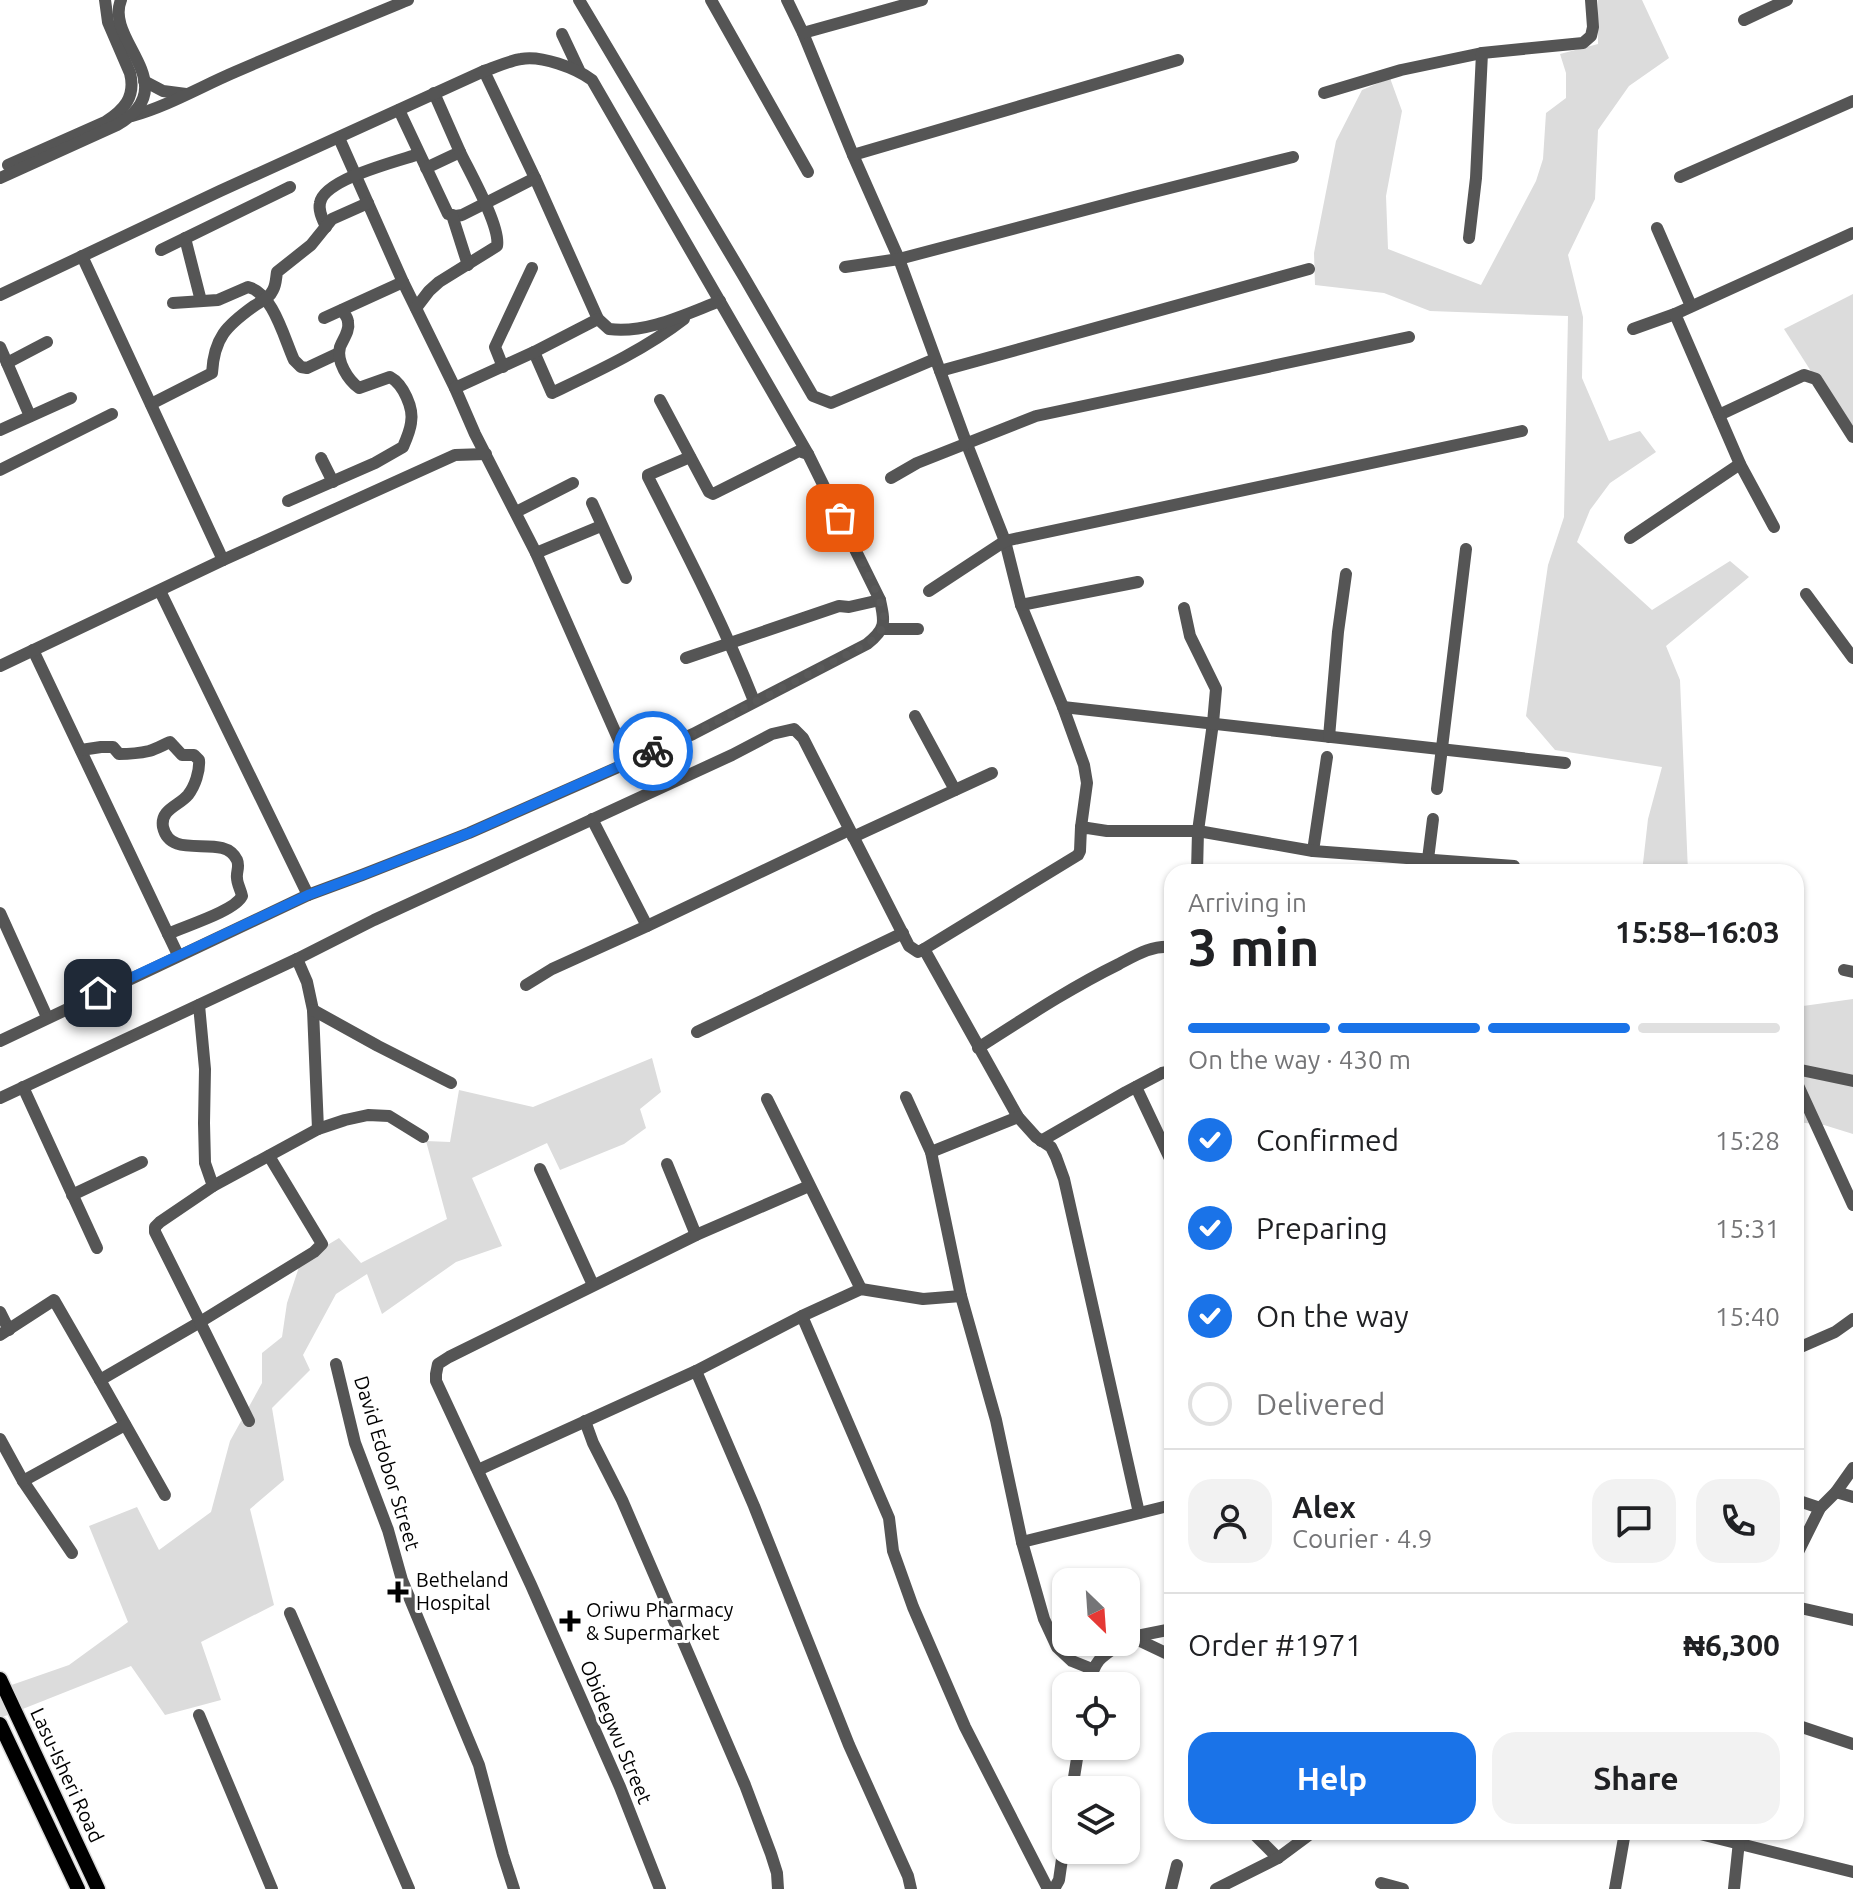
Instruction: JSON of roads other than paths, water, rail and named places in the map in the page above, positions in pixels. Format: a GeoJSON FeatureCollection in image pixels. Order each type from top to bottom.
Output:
{"type":"FeatureCollection","features":[{"type":"Feature","properties":{"kind":"main road","name":"Lasu-Isheri Road"},"geometry":{"type":"LineString","coordinates":[[0,1679],[98,1889]]}},
{"type":"Feature","properties":{"kind":"main road","name":"Lasu-Isheri Road"},"geometry":{"type":"LineString","coordinates":[[0,1724],[78,1889]]}},
{"type":"Feature","properties":{"kind":"street"},"geometry":{"type":"LineString","coordinates":[[0,169],[105,122],[119,113],[130,99],[132,81],[108,22],[105,0]]}},
{"type":"Feature","properties":{"kind":"street"},"geometry":{"type":"LineString","coordinates":[[121,0],[117,10],[119,21],[139,62],[144,81],[144,96],[132,116]]}},
{"type":"Feature","properties":{"kind":"street"},"geometry":{"type":"LineString","coordinates":[[0,178],[132,116],[163,106],[339,27],[408,0]]}},
{"type":"Feature","properties":{"kind":"street"},"geometry":{"type":"LineString","coordinates":[[579,0],[813,396],[831,403],[938,365],[1309,269]]}},
{"type":"Feature","properties":{"kind":"street"},"geometry":{"type":"LineString","coordinates":[[711,0],[808,172]]}},
{"type":"Feature","properties":{"kind":"street"},"geometry":{"type":"LineString","coordinates":[[0,1098],[772,734],[794,729],[803,738],[909,946],[918,952],[1078,855],[1087,783],[1084,765],[1021,605],[1005,541],[899,259],[787,0]]}},
{"type":"Feature","properties":{"kind":"street"},"geometry":{"type":"LineString","coordinates":[[803,33],[922,0]]}},
{"type":"Feature","properties":{"kind":"street"},"geometry":{"type":"LineString","coordinates":[[1324,93],[1401,70],[1482,53],[1583,43],[1591,36],[1593,27],[1591,0]]}},
{"type":"Feature","properties":{"kind":"street"},"geometry":{"type":"LineString","coordinates":[[1744,20],[1787,0]]}},
{"type":"Feature","properties":{"kind":"street"},"geometry":{"type":"LineString","coordinates":[[562,34],[579,70]]}},
{"type":"Feature","properties":{"kind":"street"},"geometry":{"type":"LineString","coordinates":[[1469,238],[1476,178],[1482,53]]}},
{"type":"Feature","properties":{"kind":"street"},"geometry":{"type":"LineString","coordinates":[[0,295],[484,71],[523,58],[579,70],[592,80],[603,96],[808,454],[880,600],[884,619],[882,629],[867,644],[693,734],[469,833],[308,895],[0,1041]]}},
{"type":"Feature","properties":{"kind":"street"},"geometry":{"type":"LineString","coordinates":[[853,155],[1178,60]]}},
{"type":"Feature","properties":{"kind":"street"},"geometry":{"type":"LineString","coordinates":[[484,71],[598,319],[609,329],[630,330],[720,301]]}},
{"type":"Feature","properties":{"kind":"street"},"geometry":{"type":"LineString","coordinates":[[144,81],[163,91],[186,94]]}},
{"type":"Feature","properties":{"kind":"street"},"geometry":{"type":"LineString","coordinates":[[416,308],[439,282],[497,246],[498,239],[434,93]]}},
{"type":"Feature","properties":{"kind":"street"},"geometry":{"type":"LineString","coordinates":[[1680,177],[1853,101]]}},
{"type":"Feature","properties":{"kind":"street"},"geometry":{"type":"LineString","coordinates":[[399,110],[444,210],[452,215],[462,215],[535,178]]}},
{"type":"Feature","properties":{"kind":"street"},"geometry":{"type":"LineString","coordinates":[[339,138],[475,434],[536,553],[628,761]]}},
{"type":"Feature","properties":{"kind":"street"},"geometry":{"type":"LineString","coordinates":[[426,168],[460,152]]}},
{"type":"Feature","properties":{"kind":"street"},"geometry":{"type":"LineString","coordinates":[[326,227],[319,206],[323,194],[355,174],[419,154]]}},
{"type":"Feature","properties":{"kind":"street"},"geometry":{"type":"LineString","coordinates":[[845,267],[899,259],[1293,157]]}},
{"type":"Feature","properties":{"kind":"street"},"geometry":{"type":"LineString","coordinates":[[161,250],[290,187]]}},
{"type":"Feature","properties":{"kind":"street"},"geometry":{"type":"LineString","coordinates":[[207,197],[220,222]]}},
{"type":"Feature","properties":{"kind":"street"},"geometry":{"type":"LineString","coordinates":[[151,404],[212,373],[212,359],[223,333],[239,317],[267,299],[273,290],[277,272],[311,245],[332,219],[368,203]]}},
{"type":"Feature","properties":{"kind":"street"},"geometry":{"type":"LineString","coordinates":[[452,215],[468,265]]}},
{"type":"Feature","properties":{"kind":"street"},"geometry":{"type":"LineString","coordinates":[[1657,228],[1691,306]]}},
{"type":"Feature","properties":{"kind":"street"},"geometry":{"type":"LineString","coordinates":[[1633,329],[1675,314],[1853,233]]}},
{"type":"Feature","properties":{"kind":"street"},"geometry":{"type":"LineString","coordinates":[[185,238],[201,301]]}},
{"type":"Feature","properties":{"kind":"street"},"geometry":{"type":"LineString","coordinates":[[82,256],[223,560]]}},
{"type":"Feature","properties":{"kind":"street"},"geometry":{"type":"LineString","coordinates":[[503,367],[495,347],[532,268]]}},
{"type":"Feature","properties":{"kind":"street"},"geometry":{"type":"LineString","coordinates":[[324,318],[403,282]]}},
{"type":"Feature","properties":{"kind":"street"},"geometry":{"type":"LineString","coordinates":[[173,303],[218,300],[248,287],[253,288],[267,299],[294,360],[301,367],[307,368],[339,353]]}},
{"type":"Feature","properties":{"kind":"street"},"geometry":{"type":"LineString","coordinates":[[288,501],[375,463],[403,447],[412,421],[406,395],[396,380],[390,377],[359,388],[346,373],[339,353],[349,323],[342,310]]}},
{"type":"Feature","properties":{"kind":"street"},"geometry":{"type":"LineString","coordinates":[[534,352],[552,393],[630,355],[694,311]]}},
{"type":"Feature","properties":{"kind":"street"},"geometry":{"type":"LineString","coordinates":[[1675,314],[1740,464],[1774,527]]}},
{"type":"Feature","properties":{"kind":"street"},"geometry":{"type":"LineString","coordinates":[[455,388],[598,319]]}},
{"type":"Feature","properties":{"kind":"street"},"geometry":{"type":"LineString","coordinates":[[891,478],[966,442],[1036,416],[1409,337]]}},
{"type":"Feature","properties":{"kind":"street"},"geometry":{"type":"LineString","coordinates":[[7,363],[47,342]]}},
{"type":"Feature","properties":{"kind":"street"},"geometry":{"type":"LineString","coordinates":[[0,347],[30,416]]}},
{"type":"Feature","properties":{"kind":"street"},"geometry":{"type":"LineString","coordinates":[[1719,415],[1804,375],[1816,379],[1853,437]]}},
{"type":"Feature","properties":{"kind":"street"},"geometry":{"type":"LineString","coordinates":[[0,430],[71,398]]}},
{"type":"Feature","properties":{"kind":"street"},"geometry":{"type":"LineString","coordinates":[[660,400],[709,492],[713,494],[799,451],[808,454]]}},
{"type":"Feature","properties":{"kind":"street"},"geometry":{"type":"LineString","coordinates":[[0,470],[112,414]]}},
{"type":"Feature","properties":{"kind":"street"},"geometry":{"type":"LineString","coordinates":[[929,591],[1005,541],[1522,431]]}},
{"type":"Feature","properties":{"kind":"street"},"geometry":{"type":"LineString","coordinates":[[0,666],[455,455],[475,434]]}},
{"type":"Feature","properties":{"kind":"street"},"geometry":{"type":"LineString","coordinates":[[455,455],[486,454]]}},
{"type":"Feature","properties":{"kind":"street"},"geometry":{"type":"LineString","coordinates":[[690,457],[648,477],[732,644],[754,701]]}},
{"type":"Feature","properties":{"kind":"street"},"geometry":{"type":"LineString","coordinates":[[321,458],[333,482]]}},
{"type":"Feature","properties":{"kind":"street"},"geometry":{"type":"LineString","coordinates":[[375,463],[386,486]]}},
{"type":"Feature","properties":{"kind":"street"},"geometry":{"type":"LineString","coordinates":[[1630,538],[1740,464]]}},
{"type":"Feature","properties":{"kind":"street"},"geometry":{"type":"LineString","coordinates":[[516,512],[573,483]]}},
{"type":"Feature","properties":{"kind":"street"},"geometry":{"type":"LineString","coordinates":[[592,503],[626,578]]}},
{"type":"Feature","properties":{"kind":"street"},"geometry":{"type":"LineString","coordinates":[[536,553],[601,526]]}},
{"type":"Feature","properties":{"kind":"street"},"geometry":{"type":"LineString","coordinates":[[1437,789],[1466,549]]}},
{"type":"Feature","properties":{"kind":"street"},"geometry":{"type":"LineString","coordinates":[[1329,737],[1346,574]]}},
{"type":"Feature","properties":{"kind":"street"},"geometry":{"type":"LineString","coordinates":[[1021,605],[1138,582]]}},
{"type":"Feature","properties":{"kind":"street"},"geometry":{"type":"LineString","coordinates":[[160,591],[308,895]]}},
{"type":"Feature","properties":{"kind":"street"},"geometry":{"type":"LineString","coordinates":[[1806,594],[1853,658]]}},
{"type":"Feature","properties":{"kind":"street"},"geometry":{"type":"LineString","coordinates":[[686,658],[839,606],[849,607],[880,600]]}},
{"type":"Feature","properties":{"kind":"street"},"geometry":{"type":"LineString","coordinates":[[1184,608],[1190,636],[1216,689],[1198,831],[1197,864]]}},
{"type":"Feature","properties":{"kind":"street"},"geometry":{"type":"LineString","coordinates":[[882,629],[918,629]]}},
{"type":"Feature","properties":{"kind":"street"},"geometry":{"type":"LineString","coordinates":[[33,650],[178,955]]}},
{"type":"Feature","properties":{"kind":"street"},"geometry":{"type":"LineString","coordinates":[[1063,707],[1565,763]]}},
{"type":"Feature","properties":{"kind":"street"},"geometry":{"type":"LineString","coordinates":[[915,716],[955,790]]}},
{"type":"Feature","properties":{"kind":"street"},"geometry":{"type":"LineString","coordinates":[[81,750],[113,747],[124,755],[170,742],[182,755],[194,755],[199,760],[189,794],[170,808],[163,821],[164,830],[174,842],[193,847],[222,848],[232,854],[238,863],[236,876],[242,896],[229,909],[168,934]]}},
{"type":"Feature","properties":{"kind":"street"},"geometry":{"type":"LineString","coordinates":[[1313,851],[1327,757]]}},
{"type":"Feature","properties":{"kind":"street"},"geometry":{"type":"LineString","coordinates":[[526,985],[552,969],[851,833],[992,773]]}},
{"type":"Feature","properties":{"kind":"street"},"geometry":{"type":"LineString","coordinates":[[592,819],[647,926]]}},
{"type":"Feature","properties":{"kind":"street"},"geometry":{"type":"LineString","coordinates":[[1428,859],[1433,819]]}},
{"type":"Feature","properties":{"kind":"street"},"geometry":{"type":"LineString","coordinates":[[1081,827],[1107,831],[1198,831],[1313,851],[1489,864]]}},
{"type":"Feature","properties":{"kind":"street"},"geometry":{"type":"LineString","coordinates":[[0,913],[47,1017]]}},
{"type":"Feature","properties":{"kind":"street"},"geometry":{"type":"LineString","coordinates":[[697,1032],[903,933]]}},
{"type":"Feature","properties":{"kind":"street"},"geometry":{"type":"LineString","coordinates":[[978,1048],[1078,984],[1149,949],[1164,946]]}},
{"type":"Feature","properties":{"kind":"street"},"geometry":{"type":"LineString","coordinates":[[924,949],[1018,1117],[1051,1147],[1056,1157],[1064,1179],[1139,1513]]}},
{"type":"Feature","properties":{"kind":"street"},"geometry":{"type":"LineString","coordinates":[[297,959],[307,982],[313,1010],[318,1129]]}},
{"type":"Feature","properties":{"kind":"street"},"geometry":{"type":"LineString","coordinates":[[199,1005],[205,1069],[205,1163],[213,1186]]}},
{"type":"Feature","properties":{"kind":"street"},"geometry":{"type":"LineString","coordinates":[[313,1010],[451,1083]]}},
{"type":"Feature","properties":{"kind":"street"},"geometry":{"type":"LineString","coordinates":[[1804,1071],[1853,1081]]}},
{"type":"Feature","properties":{"kind":"street"},"geometry":{"type":"LineString","coordinates":[[1041,1141],[1164,1073]]}},
{"type":"Feature","properties":{"kind":"street"},"geometry":{"type":"LineString","coordinates":[[23,1087],[97,1248]]}},
{"type":"Feature","properties":{"kind":"street"},"geometry":{"type":"LineString","coordinates":[[1136,1087],[1164,1146]]}},
{"type":"Feature","properties":{"kind":"street"},"geometry":{"type":"LineString","coordinates":[[906,1097],[931,1152],[961,1296],[996,1420],[1022,1542],[1044,1619],[1057,1647],[1072,1661],[1092,1669]]}},
{"type":"Feature","properties":{"kind":"street"},"geometry":{"type":"LineString","coordinates":[[1804,1098],[1853,1205]]}},
{"type":"Feature","properties":{"kind":"street"},"geometry":{"type":"LineString","coordinates":[[767,1099],[861,1289]]}},
{"type":"Feature","properties":{"kind":"street"},"geometry":{"type":"LineString","coordinates":[[249,1421],[155,1227],[213,1186],[318,1129],[368,1115],[389,1116],[423,1137]]}},
{"type":"Feature","properties":{"kind":"street"},"geometry":{"type":"LineString","coordinates":[[931,1152],[1018,1117]]}},
{"type":"Feature","properties":{"kind":"street"},"geometry":{"type":"LineString","coordinates":[[100,1380],[200,1322],[314,1252],[322,1244],[269,1156]]}},
{"type":"Feature","properties":{"kind":"street"},"geometry":{"type":"LineString","coordinates":[[72,1195],[142,1162]]}},
{"type":"Feature","properties":{"kind":"street"},"geometry":{"type":"LineString","coordinates":[[667,1164],[696,1235]]}},
{"type":"Feature","properties":{"kind":"street"},"geometry":{"type":"LineString","coordinates":[[540,1169],[593,1285],[696,1235],[809,1186]]}},
{"type":"Feature","properties":{"kind":"street","name":"Obidegwu Street"},"geometry":{"type":"LineString","coordinates":[[593,1285],[449,1357],[438,1364],[436,1381],[509,1535],[620,1787],[660,1889]]}},
{"type":"Feature","properties":{"kind":"street"},"geometry":{"type":"LineString","coordinates":[[478,1470],[696,1371],[861,1289],[923,1299],[961,1296]]}},
{"type":"Feature","properties":{"kind":"street"},"geometry":{"type":"LineString","coordinates":[[0,1312],[4,1333],[54,1300],[165,1495]]}},
{"type":"Feature","properties":{"kind":"street"},"geometry":{"type":"LineString","coordinates":[[802,1316],[889,1518],[893,1551],[913,1607],[965,1727],[1051,1889],[1059,1880],[1061,1864]]}},
{"type":"Feature","properties":{"kind":"street"},"geometry":{"type":"LineString","coordinates":[[1804,1346],[1835,1332],[1853,1319]]}},
{"type":"Feature","properties":{"kind":"street","name":"David Edobor Street"},"geometry":{"type":"LineString","coordinates":[[336,1364],[355,1443],[388,1530],[402,1580],[479,1765],[514,1889]]}},
{"type":"Feature","properties":{"kind":"street"},"geometry":{"type":"LineString","coordinates":[[696,1371],[911,1889]]}},
{"type":"Feature","properties":{"kind":"street"},"geometry":{"type":"LineString","coordinates":[[585,1421],[745,1785],[771,1854],[778,1889]]}},
{"type":"Feature","properties":{"kind":"street"},"geometry":{"type":"LineString","coordinates":[[23,1481],[125,1425]]}},
{"type":"Feature","properties":{"kind":"street"},"geometry":{"type":"LineString","coordinates":[[0,1439],[23,1481],[72,1553]]}},
{"type":"Feature","properties":{"kind":"street"},"geometry":{"type":"LineString","coordinates":[[1804,1540],[1820,1508],[1853,1468]]}},
{"type":"Feature","properties":{"kind":"street"},"geometry":{"type":"LineString","coordinates":[[1836,1492],[1853,1497]]}},
{"type":"Feature","properties":{"kind":"street"},"geometry":{"type":"LineString","coordinates":[[1804,1503],[1820,1508]]}},
{"type":"Feature","properties":{"kind":"street"},"geometry":{"type":"LineString","coordinates":[[1022,1542],[1164,1507]]}},
{"type":"Feature","properties":{"kind":"street"},"geometry":{"type":"LineString","coordinates":[[1804,1609],[1853,1620]]}},
{"type":"Feature","properties":{"kind":"street"},"geometry":{"type":"LineString","coordinates":[[290,1613],[409,1889]]}},
{"type":"Feature","properties":{"kind":"street"},"geometry":{"type":"LineString","coordinates":[[1140,1637],[1164,1631]]}},
{"type":"Feature","properties":{"kind":"street"},"geometry":{"type":"LineString","coordinates":[[1140,1645],[1164,1653]]}},
{"type":"Feature","properties":{"kind":"street"},"geometry":{"type":"LineString","coordinates":[[1091,1672],[1103,1656]]}},
{"type":"Feature","properties":{"kind":"street"},"geometry":{"type":"LineString","coordinates":[[199,1715],[272,1889]]}},
{"type":"Feature","properties":{"kind":"street"},"geometry":{"type":"LineString","coordinates":[[1804,1728],[1853,1744]]}},
{"type":"Feature","properties":{"kind":"street"},"geometry":{"type":"LineString","coordinates":[[1260,1840],[1278,1858]]}},
{"type":"Feature","properties":{"kind":"street"},"geometry":{"type":"LineString","coordinates":[[1216,1889],[1278,1858],[1302,1840]]}},
{"type":"Feature","properties":{"kind":"street"},"geometry":{"type":"LineString","coordinates":[[1615,1889],[1624,1840]]}},
{"type":"Feature","properties":{"kind":"street"},"geometry":{"type":"LineString","coordinates":[[1734,1889],[1740,1840]]}},
{"type":"Feature","properties":{"kind":"street"},"geometry":{"type":"LineString","coordinates":[[1747,1840],[1853,1872]]}},
{"type":"Feature","properties":{"kind":"street"},"geometry":{"type":"LineString","coordinates":[[1171,1889],[1177,1865]]}},
{"type":"Feature","properties":{"kind":"street"},"geometry":{"type":"LineString","coordinates":[[1381,1883],[1403,1889]]}},
{"type":"Feature","properties":{"kind":"place","name":"Betheland Hospital"},"geometry":{"type":"Point","coordinates":[398,1592]}},
{"type":"Feature","properties":{"kind":"place","name":"Oriwu Pharmacy & Supermarket"},"geometry":{"type":"Point","coordinates":[570,1621]}}]}
